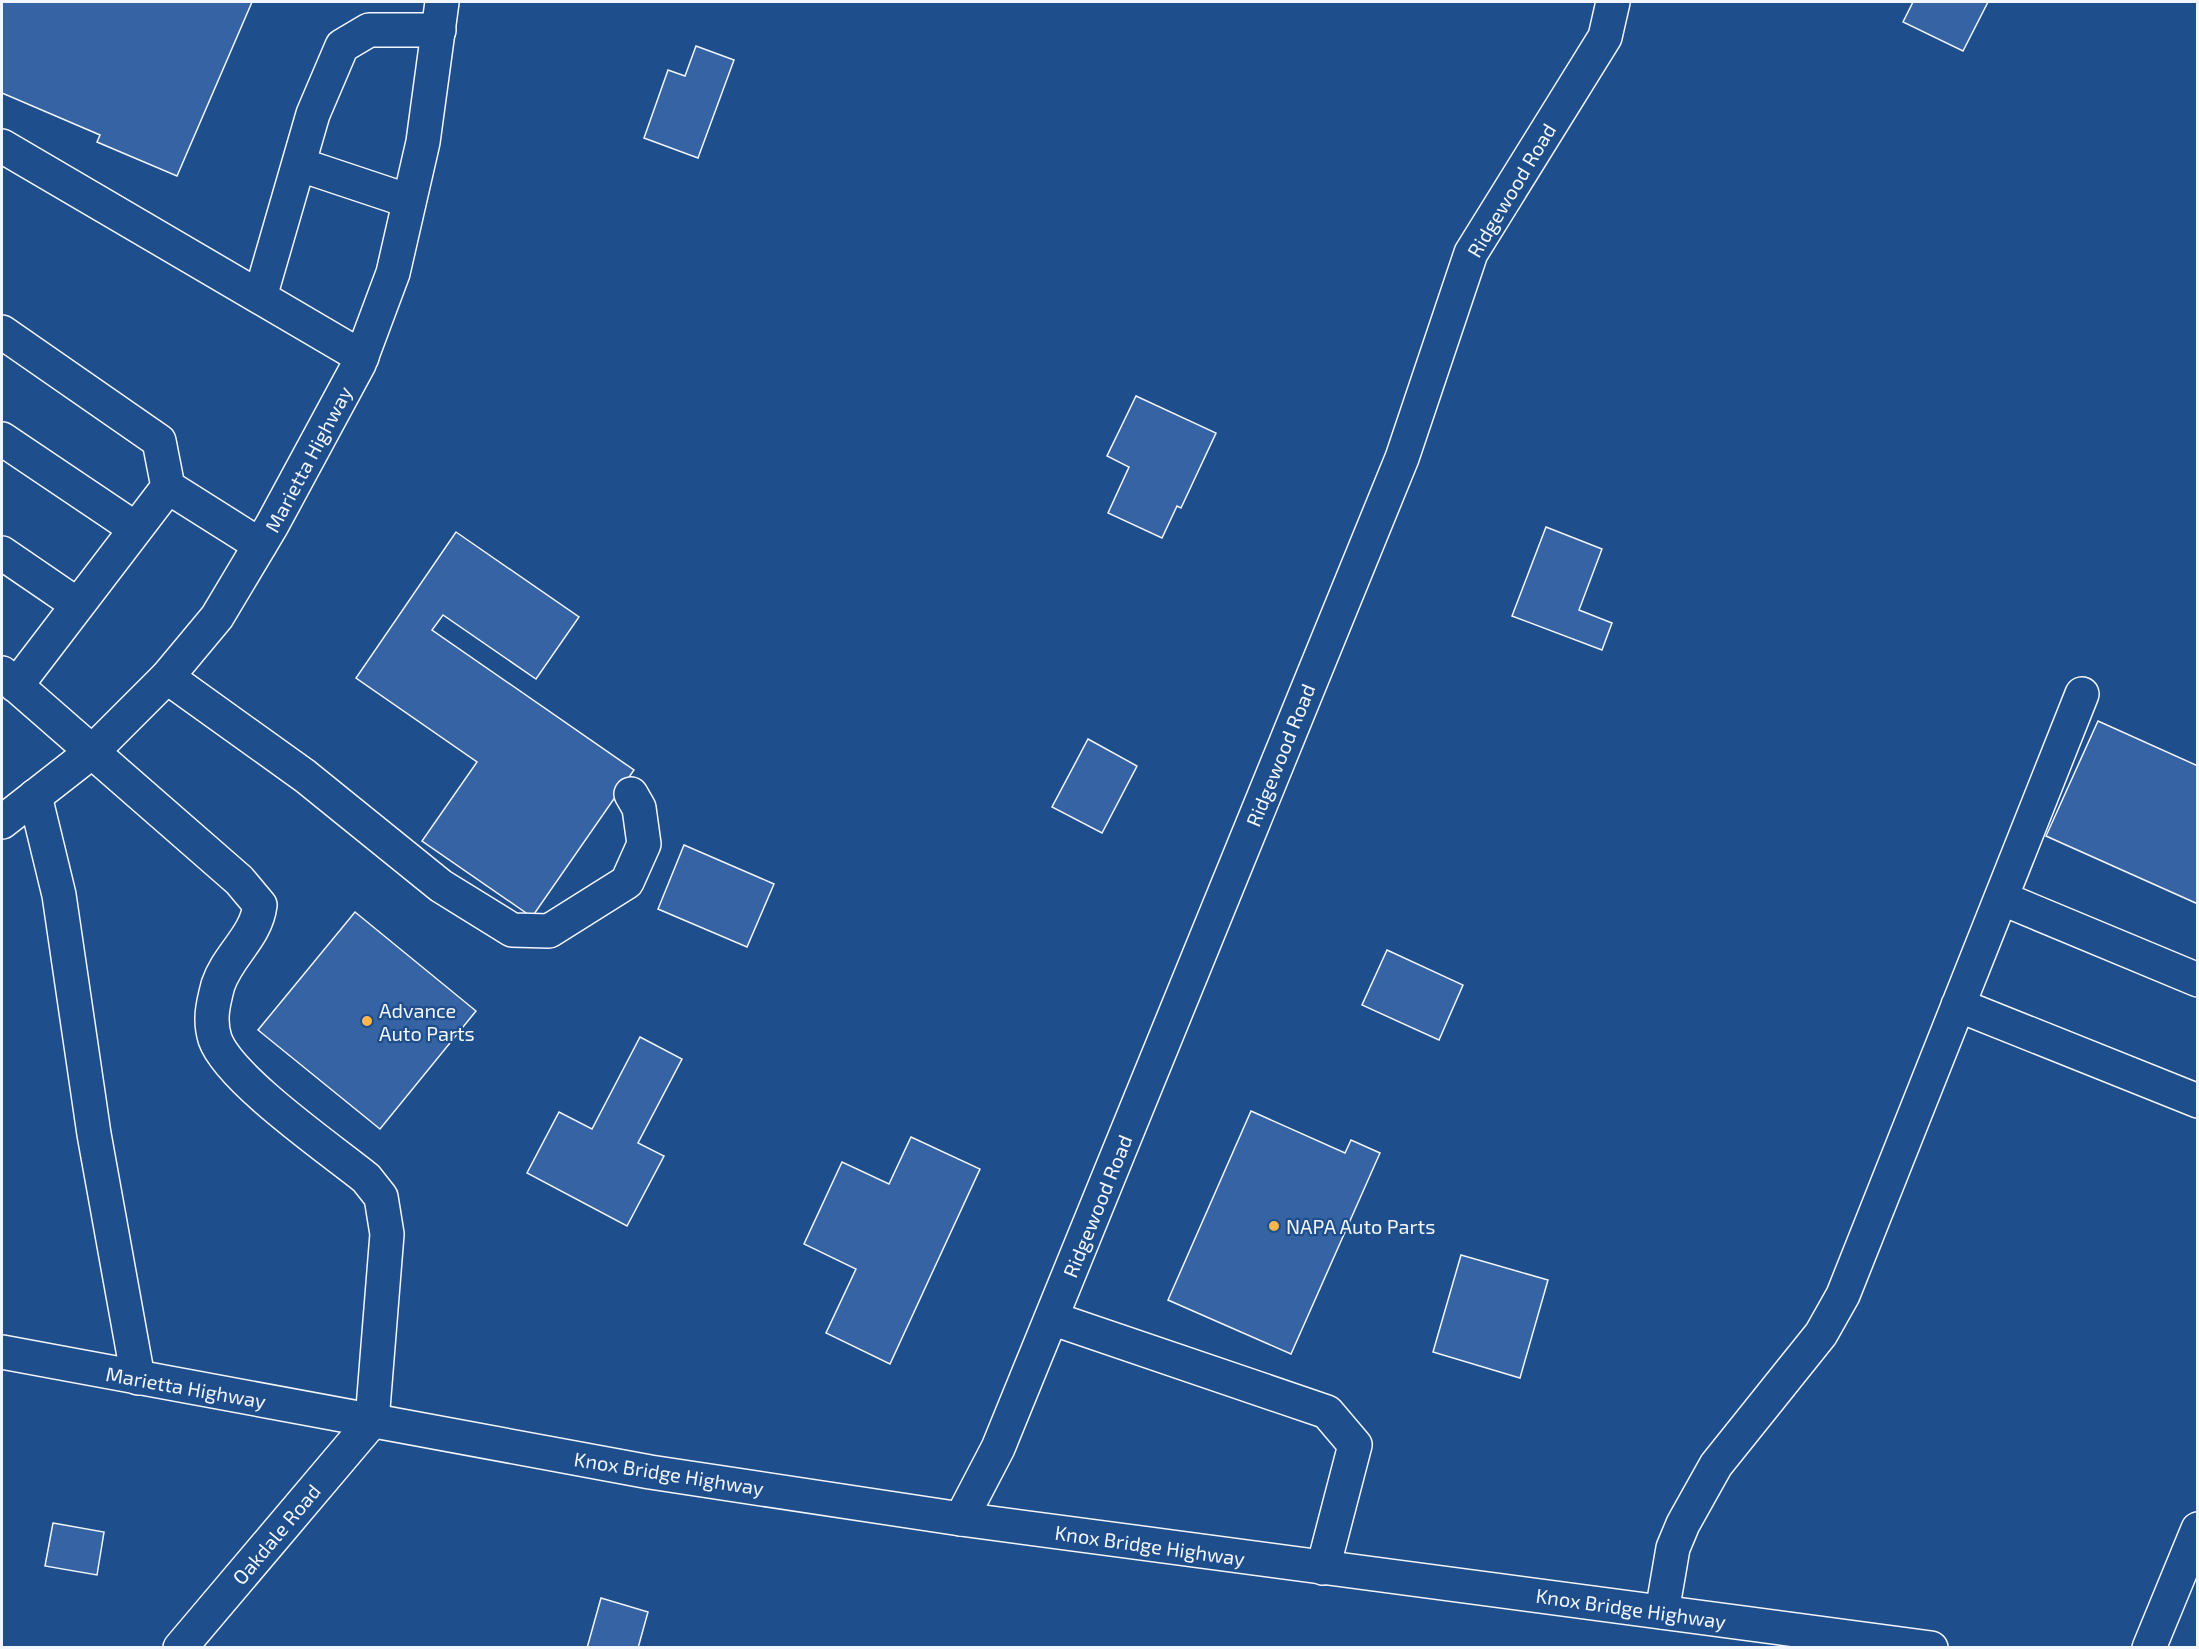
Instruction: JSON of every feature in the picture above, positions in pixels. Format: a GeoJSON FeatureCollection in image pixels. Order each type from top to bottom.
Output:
{"type":"FeatureCollection","features":[{"type":"Feature","properties":{"kind":"main road","name":"Ridgewood Road"},"geometry":{"type":"LineString","coordinates":[[961,1520],[998,1448],[1402,458],[1471,253],[1605,37],[1613,2]]}},
{"type":"Feature","properties":{"kind":"main road"},"geometry":{"type":"LineString","coordinates":[[260,297],[301,165],[313,114],[342,46],[369,30],[440,16]]}},
{"type":"Feature","properties":{"kind":"main road","name":"Marietta Highway"},"geometry":{"type":"LineString","coordinates":[[2,822],[93,751],[167,677],[217,617],[260,545],[362,357],[393,273],[423,142],[440,16]]}},
{"type":"Feature","properties":{"kind":"main road"},"geometry":{"type":"LineString","coordinates":[[2,146],[362,357]]}},
{"type":"Feature","properties":{"kind":"main road"},"geometry":{"type":"LineString","coordinates":[[301,165],[409,201]]}},
{"type":"Feature","properties":{"kind":"main road"},"geometry":{"type":"LineString","coordinates":[[2,332],[159,441],[168,487],[260,545]]}},
{"type":"Feature","properties":{"kind":"main road"},"geometry":{"type":"LineString","coordinates":[[2,439],[136,529]]}},
{"type":"Feature","properties":{"kind":"main road"},"geometry":{"type":"LineString","coordinates":[[168,487],[78,605],[9,679],[240,880],[260,905],[253,932],[233,957],[219,982],[210,1013],[216,1041],[245,1081],[366,1178],[381,1197],[387,1234],[372,1420]]}},
{"type":"Feature","properties":{"kind":"main road"},"geometry":{"type":"LineString","coordinates":[[2,553],[78,605]]}},
{"type":"Feature","properties":{"kind":"main road"},"geometry":{"type":"LineString","coordinates":[[167,677],[305,776],[441,886],[512,930],[549,931],[627,882],[644,844],[639,808],[631,794]]}},
{"type":"Feature","properties":{"kind":"main road"},"geometry":{"type":"LineString","coordinates":[[1662,1612],[1673,1548],[1683,1524],[1716,1465],[1821,1334],[1843,1295],[2082,694]]}},
{"type":"Feature","properties":{"kind":"main road"},"geometry":{"type":"LineString","coordinates":[[35,796],[59,895],[94,1134],[138,1378]]}},
{"type":"Feature","properties":{"kind":"main road"},"geometry":{"type":"LineString","coordinates":[[2001,898],[2198,980]]}},
{"type":"Feature","properties":{"kind":"main road"},"geometry":{"type":"LineString","coordinates":[[1958,1005],[2198,1101]]}},
{"type":"Feature","properties":{"kind":"main road"},"geometry":{"type":"LineString","coordinates":[[1051,1318],[1327,1412],[1355,1445],[1323,1568]]}},
{"type":"Feature","properties":{"kind":"main road","name":"Marietta Highway"},"geometry":{"type":"LineString","coordinates":[[2,1352],[372,1420]]}},
{"type":"Feature","properties":{"kind":"main road","name":"Knox Bridge Highway"},"geometry":{"type":"LineString","coordinates":[[372,1420],[650,1472],[961,1520],[1931,1647]]}},
{"type":"Feature","properties":{"kind":"main road","name":"Oakdale Road"},"geometry":{"type":"LineString","coordinates":[[192,1642],[372,1420]]}},
{"type":"Feature","properties":{"kind":"main road"},"geometry":{"type":"LineString","coordinates":[[2149,1647],[2198,1529]]}},
{"type":"Feature","properties":{"kind":"building"},"geometry":{"type":"Polygon","coordinates":[[[2,2],[252,2],[177,176],[97,142],[100,135],[2,93],[2,2]]]}},
{"type":"Feature","properties":{"kind":"building"},"geometry":{"type":"Polygon","coordinates":[[[1913,2],[1988,2],[1963,51],[1903,22],[1913,2]]]}},
{"type":"Feature","properties":{"kind":"building"},"geometry":{"type":"Polygon","coordinates":[[[696,46],[734,60],[698,158],[644,138],[668,70],[685,76],[696,46]]]}},
{"type":"Feature","properties":{"kind":"building"},"geometry":{"type":"Polygon","coordinates":[[[1136,396],[1216,433],[1181,508],[1177,506],[1162,538],[1108,513],[1129,467],[1107,456],[1136,396]]]}},
{"type":"Feature","properties":{"kind":"building"},"geometry":{"type":"Polygon","coordinates":[[[1546,527],[1602,549],[1579,610],[1612,623],[1602,650],[1512,616],[1546,527]]]}},
{"type":"Feature","properties":{"kind":"building"},"geometry":{"type":"Polygon","coordinates":[[[456,532],[579,617],[536,679],[443,615],[432,630],[634,770],[532,917],[422,841],[477,762],[356,678],[456,532]]]}},
{"type":"Feature","properties":{"kind":"building"},"geometry":{"type":"Polygon","coordinates":[[[2098,721],[2198,766],[2198,904],[2046,836],[2098,721]]]}},
{"type":"Feature","properties":{"kind":"building"},"geometry":{"type":"Polygon","coordinates":[[[1088,739],[1137,766],[1102,833],[1052,807],[1088,739]]]}},
{"type":"Feature","properties":{"kind":"building"},"geometry":{"type":"Polygon","coordinates":[[[684,845],[774,884],[747,947],[658,909],[684,845]]]}},
{"type":"Feature","properties":{"kind":"building","name":"Advance Auto Parts"},"geometry":{"type":"Polygon","coordinates":[[[355,912],[476,1011],[380,1129],[258,1030],[355,912]]]}},
{"type":"Feature","properties":{"kind":"building"},"geometry":{"type":"Polygon","coordinates":[[[1387,950],[1463,985],[1439,1040],[1362,1005],[1387,950]]]}},
{"type":"Feature","properties":{"kind":"building"},"geometry":{"type":"Polygon","coordinates":[[[640,1037],[682,1059],[638,1143],[664,1156],[627,1226],[527,1173],[559,1112],[592,1129],[640,1037]]]}},
{"type":"Feature","properties":{"kind":"building","name":"NAPA Auto Parts"},"geometry":{"type":"Polygon","coordinates":[[[1251,1111],[1345,1153],[1351,1140],[1380,1153],[1291,1354],[1168,1300],[1251,1111]]]}},
{"type":"Feature","properties":{"kind":"building"},"geometry":{"type":"Polygon","coordinates":[[[911,1137],[980,1169],[890,1364],[826,1333],[856,1269],[804,1244],[842,1162],[889,1184],[911,1137]]]}},
{"type":"Feature","properties":{"kind":"building"},"geometry":{"type":"Polygon","coordinates":[[[1461,1255],[1548,1280],[1520,1378],[1433,1352],[1461,1255]]]}},
{"type":"Feature","properties":{"kind":"building"},"geometry":{"type":"Polygon","coordinates":[[[53,1523],[104,1532],[97,1575],[45,1566],[53,1523]]]}},
{"type":"Feature","properties":{"kind":"building"},"geometry":{"type":"Polygon","coordinates":[[[601,1598],[648,1612],[638,1648],[587,1648],[601,1598]]]}},
{"type":"Feature","properties":{"kind":"place","name":"Advance Auto Parts"},"geometry":{"type":"Point","coordinates":[367,1021]}},
{"type":"Feature","properties":{"kind":"place","name":"NAPA Auto Parts"},"geometry":{"type":"Point","coordinates":[1274,1226]}}]}
